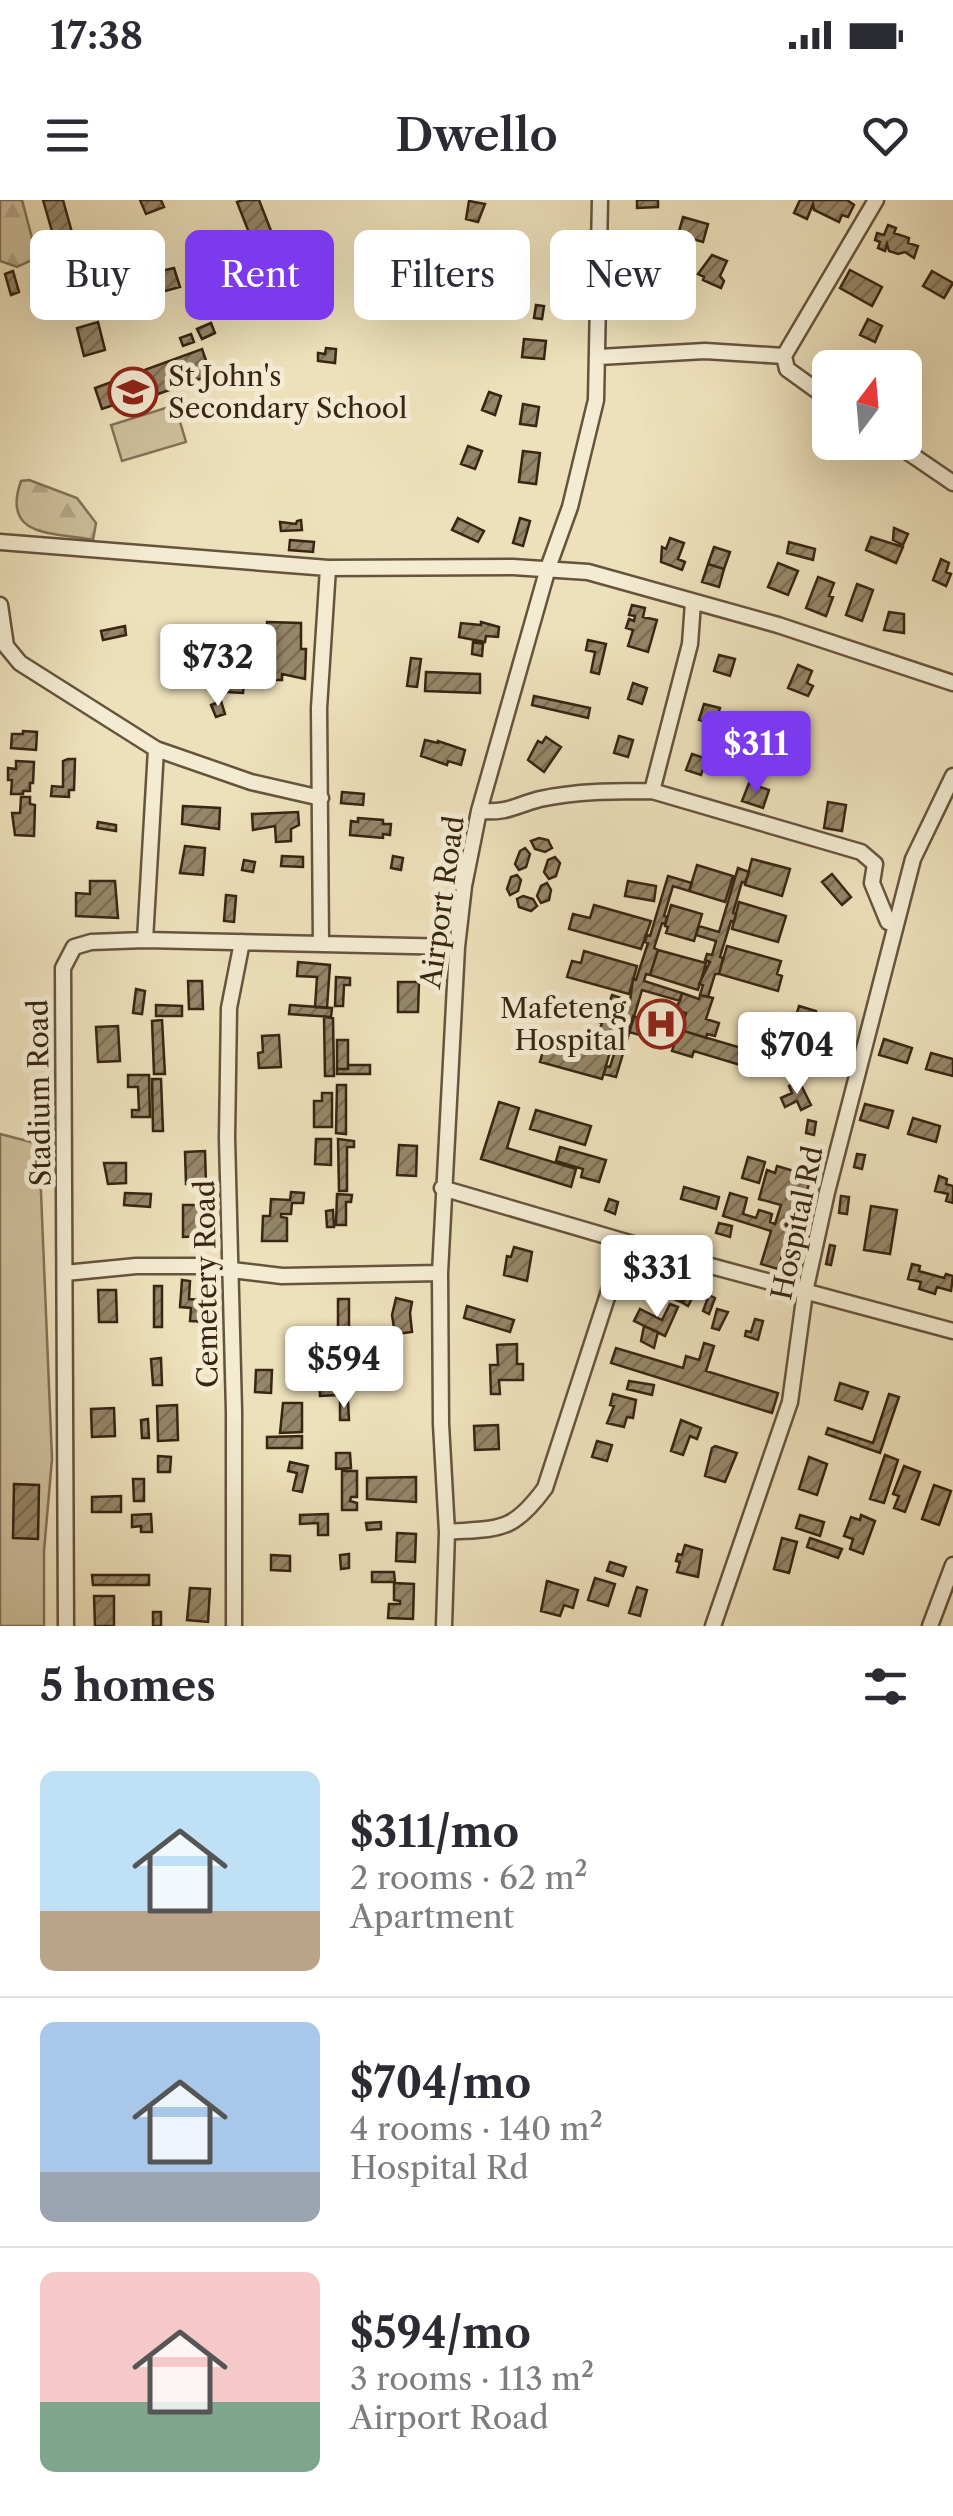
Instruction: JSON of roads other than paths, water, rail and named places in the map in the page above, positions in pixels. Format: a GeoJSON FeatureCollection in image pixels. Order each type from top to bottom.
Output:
{"type":"FeatureCollection","features":[{"type":"Feature","properties":{"kind":"street","name":"Airport Road"},"geometry":{"type":"LineString","coordinates":[[444,1626],[447,1532],[441,1424],[440,1273],[456,947],[479,811],[548,568],[570,508],[596,400],[600,200]]}},
{"type":"Feature","properties":{"kind":"street"},"geometry":{"type":"LineString","coordinates":[[812,387],[786,369],[784,356],[876,200]]}},
{"type":"Feature","properties":{"kind":"street"},"geometry":{"type":"LineString","coordinates":[[599,357],[705,351],[784,356]]}},
{"type":"Feature","properties":{"kind":"street"},"geometry":{"type":"LineString","coordinates":[[919,460],[953,483]]}},
{"type":"Feature","properties":{"kind":"street"},"geometry":{"type":"LineString","coordinates":[[0,542],[328,568],[548,568],[588,572],[778,625],[953,683]]}},
{"type":"Feature","properties":{"kind":"street"},"geometry":{"type":"LineString","coordinates":[[321,943],[319,708],[328,568]]}},
{"type":"Feature","properties":{"kind":"street"},"geometry":{"type":"LineString","coordinates":[[652,791],[690,644],[693,603]]}},
{"type":"Feature","properties":{"kind":"street"},"geometry":{"type":"LineString","coordinates":[[0,605],[6,646],[20,663],[156,749],[251,782],[321,798]]}},
{"type":"Feature","properties":{"kind":"street"},"geometry":{"type":"LineString","coordinates":[[145,940],[156,749]]}},
{"type":"Feature","properties":{"kind":"street","name":"Hospital Rd"},"geometry":{"type":"LineString","coordinates":[[713,1626],[790,1402],[805,1292],[827,1192],[912,859],[953,776]]}},
{"type":"Feature","properties":{"kind":"street"},"geometry":{"type":"LineString","coordinates":[[479,811],[503,812],[539,800],[596,790],[652,791],[861,852],[875,864],[872,883],[888,922],[896,925]]}},
{"type":"Feature","properties":{"kind":"street","name":"Stadium Road"},"geometry":{"type":"LineString","coordinates":[[66,1626],[62,968],[74,946],[145,940],[456,947]]}},
{"type":"Feature","properties":{"kind":"street","name":"Cemetery Road"},"geometry":{"type":"LineString","coordinates":[[234,1626],[229,1008],[242,942]]}},
{"type":"Feature","properties":{"kind":"street"},"geometry":{"type":"LineString","coordinates":[[442,1188],[953,1331]]}},
{"type":"Feature","properties":{"kind":"street"},"geometry":{"type":"LineString","coordinates":[[447,1532],[498,1528],[525,1515],[545,1488],[624,1242]]}},
{"type":"Feature","properties":{"kind":"street"},"geometry":{"type":"LineString","coordinates":[[66,1273],[136,1266],[230,1268],[282,1276],[440,1273]]}},
{"type":"Feature","properties":{"kind":"street"},"geometry":{"type":"LineString","coordinates":[[930,1626],[953,1565]]}},
{"type":"Feature","properties":{"kind":"place","name":"St John's Secondary School"},"geometry":{"type":"Point","coordinates":[133,392]}},
{"type":"Feature","properties":{"kind":"place","name":"Mafeteng Hospital"},"geometry":{"type":"Point","coordinates":[661,1024]}}]}
